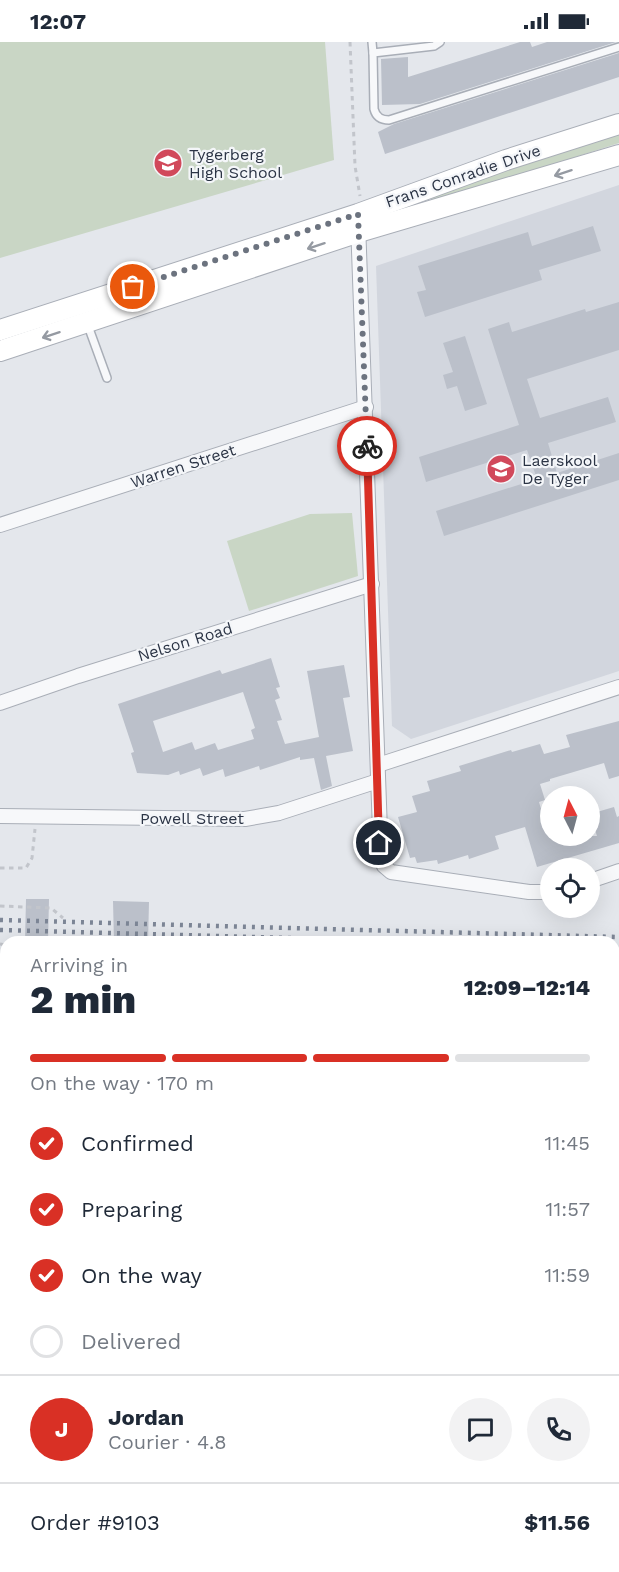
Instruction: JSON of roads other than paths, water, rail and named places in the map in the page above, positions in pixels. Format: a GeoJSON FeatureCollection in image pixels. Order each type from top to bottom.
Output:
{"type":"FeatureCollection","features":[{"type":"Feature","properties":{"kind":"main road","name":"Frans Conradie Drive"},"geometry":{"type":"LineString","coordinates":[[0,351],[87,323],[506,160],[619,124]]}},
{"type":"Feature","properties":{"kind":"main road","name":"Frans Conradie Drive"},"geometry":{"type":"LineString","coordinates":[[0,330],[359,216],[617,157]]}},
{"type":"Feature","properties":{"kind":"street"},"geometry":{"type":"LineString","coordinates":[[359,216],[381,858],[384,866],[391,872],[540,892]]}},
{"type":"Feature","properties":{"kind":"street","name":"Warren Street"},"geometry":{"type":"LineString","coordinates":[[0,525],[366,407]]}},
{"type":"Feature","properties":{"kind":"street","name":"Nelson Road"},"geometry":{"type":"LineString","coordinates":[[0,703],[78,676],[372,584]]}},
{"type":"Feature","properties":{"kind":"street"},"geometry":{"type":"LineString","coordinates":[[378,765],[619,687]]}},
{"type":"Feature","properties":{"kind":"street","name":"Powell Street"},"geometry":{"type":"LineString","coordinates":[[0,816],[253,818],[279,813],[378,781]]}},
{"type":"Feature","properties":{"kind":"street"},"geometry":{"type":"LineString","coordinates":[[600,878],[619,871]]}},
{"type":"Feature","properties":{"kind":"lane"},"geometry":{"type":"LineString","coordinates":[[372,42],[374,110],[377,117],[385,120],[619,47]]}},
{"type":"Feature","properties":{"kind":"lane"},"geometry":{"type":"LineString","coordinates":[[373,53],[434,46],[440,42]]}},
{"type":"Feature","properties":{"kind":"lane"},"geometry":{"type":"LineString","coordinates":[[87,323],[107,378]]}},
{"type":"Feature","properties":{"kind":"railway"},"geometry":{"type":"LineString","coordinates":[[0,920],[583,936]]}},
{"type":"Feature","properties":{"kind":"railway"},"geometry":{"type":"LineString","coordinates":[[0,930],[216,936]]}},
{"type":"Feature","properties":{"kind":"place","name":"Tygerberg High School"},"geometry":{"type":"Point","coordinates":[168,163]}},
{"type":"Feature","properties":{"kind":"place","name":"Laerskool De Tyger"},"geometry":{"type":"Point","coordinates":[501,469]}}]}
